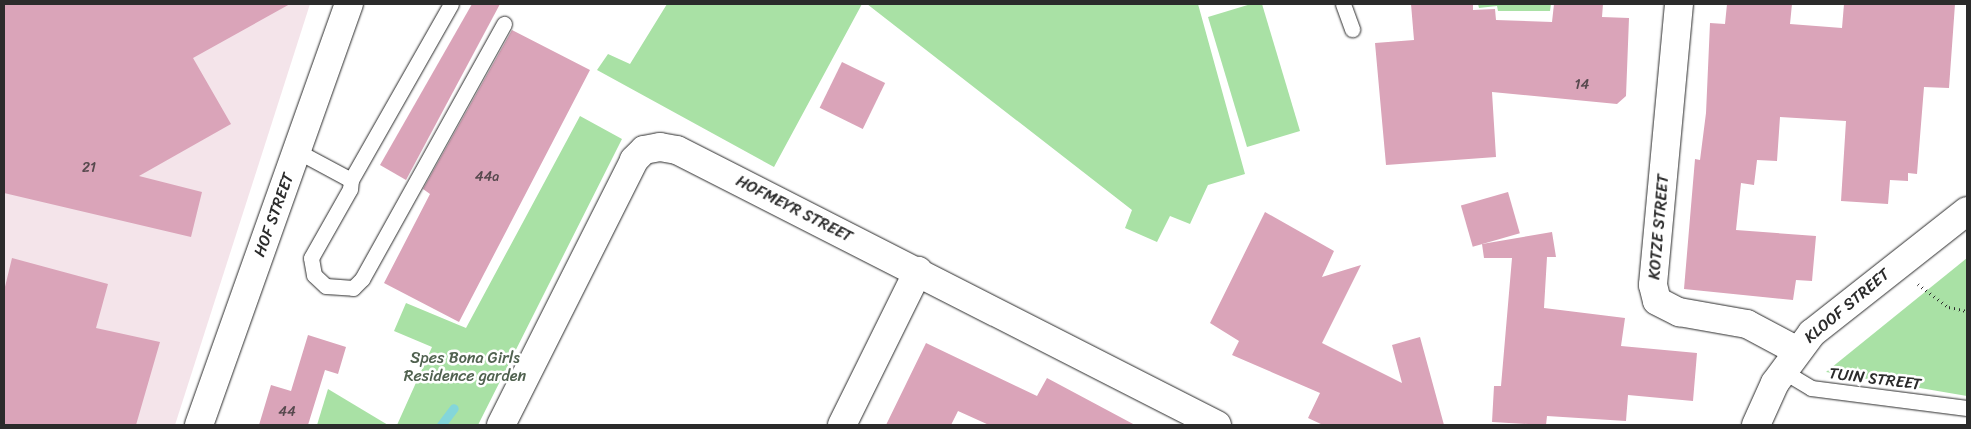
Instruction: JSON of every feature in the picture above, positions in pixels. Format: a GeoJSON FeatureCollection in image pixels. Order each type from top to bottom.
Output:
{"type":"FeatureCollection","features":[{"type":"Feature","properties":{"kind":"street","name":"HOF STREET"},"geometry":{"type":"LineString","coordinates":[[199,425],[349,4]]}},
{"type":"Feature","properties":{"kind":"street","name":"KOTZE STREET"},"geometry":{"type":"LineString","coordinates":[[1679,4],[1653,285],[1657,301],[1679,312],[1747,324],[1789,360]]}},
{"type":"Feature","properties":{"kind":"street","name":"HOFMEYR STREET"},"geometry":{"type":"LineString","coordinates":[[501,425],[634,160],[652,148],[676,150],[918,271],[1217,425]]}},
{"type":"Feature","properties":{"kind":"street","name":"KLOOF STREET"},"geometry":{"type":"LineString","coordinates":[[1756,425],[1789,360],[1899,263],[1967,211]]}},
{"type":"Feature","properties":{"kind":"street"},"geometry":{"type":"LineString","coordinates":[[842,425],[918,271]]}},
{"type":"Feature","properties":{"kind":"lane"},"geometry":{"type":"LineString","coordinates":[[451,4],[351,180],[350,189],[311,258],[314,276],[340,290],[353,288],[362,280],[504,24]]}},
{"type":"Feature","properties":{"kind":"lane"},"geometry":{"type":"LineString","coordinates":[[1343,4],[1352,29]]}},
{"type":"Feature","properties":{"kind":"lane"},"geometry":{"type":"LineString","coordinates":[[297,151],[351,180]]}},
{"type":"Feature","properties":{"kind":"lane","name":"TUIN STREET"},"geometry":{"type":"LineString","coordinates":[[1789,360],[1812,388],[1967,408]]}},
{"type":"Feature","properties":{"kind":"path"},"geometry":{"type":"LineString","coordinates":[[1899,263],[1934,298],[1967,311]]}},
{"type":"Feature","properties":{"kind":"shaded area"},"geometry":{"type":"Polygon","coordinates":[[[4,4],[310,4],[175,425],[4,425],[4,4]]]}},
{"type":"Feature","properties":{"kind":"green space"},"geometry":{"type":"Polygon","coordinates":[[[667,4],[862,4],[774,167],[597,70],[608,54],[630,64],[667,4]]]}},
{"type":"Feature","properties":{"kind":"green space"},"geometry":{"type":"Polygon","coordinates":[[[867,4],[1198,4],[1245,174],[1208,185],[1190,224],[1170,216],[1157,242],[1125,228],[1132,210],[867,4]]]}},
{"type":"Feature","properties":{"kind":"green space"},"geometry":{"type":"Polygon","coordinates":[[[1251,4],[1262,4],[1300,131],[1247,147],[1208,17],[1251,4]]]}},
{"type":"Feature","properties":{"kind":"green space"},"geometry":{"type":"Polygon","coordinates":[[[1478,4],[1551,4],[1550,11],[1498,11],[1497,6],[1479,8],[1478,4]]]}},
{"type":"Feature","properties":{"kind":"green space","name":"Spes Bona Girls Residence garden"},"geometry":{"type":"Polygon","coordinates":[[[580,116],[622,139],[478,425],[397,425],[432,347],[394,331],[406,303],[466,328],[580,116]]]}},
{"type":"Feature","properties":{"kind":"green space"},"geometry":{"type":"Polygon","coordinates":[[[1967,258],[1967,396],[1826,372],[1967,258]]]}},
{"type":"Feature","properties":{"kind":"green space","name":"Spes Bona Girls Residence garden"},"geometry":{"type":"Polygon","coordinates":[[[328,389],[388,425],[317,425],[328,389]]]}},
{"type":"Feature","properties":{"kind":"building"},"geometry":{"type":"Polygon","coordinates":[[[4,4],[290,4],[193,58],[231,124],[139,176],[202,192],[191,237],[4,193],[4,4]]]}},
{"type":"Feature","properties":{"kind":"building"},"geometry":{"type":"Polygon","coordinates":[[[472,4],[500,4],[406,180],[380,165],[472,4]]]}},
{"type":"Feature","properties":{"kind":"building"},"geometry":{"type":"Polygon","coordinates":[[[1411,4],[1473,4],[1473,10],[1495,9],[1496,20],[1552,22],[1554,4],[1603,4],[1602,17],[1629,18],[1626,96],[1617,104],[1492,92],[1496,157],[1386,165],[1375,43],[1414,40],[1411,4]]]}},
{"type":"Feature","properties":{"kind":"building"},"geometry":{"type":"Polygon","coordinates":[[[1727,4],[1792,4],[1790,24],[1842,28],[1844,4],[1955,4],[1949,88],[1924,87],[1917,174],[1908,173],[1908,181],[1890,180],[1888,204],[1841,201],[1846,121],[1780,117],[1777,161],[1757,160],[1754,185],[1741,183],[1736,230],[1816,236],[1812,281],[1796,280],[1793,300],[1684,289],[1695,159],[1700,160],[1706,113],[1710,23],[1725,24],[1727,4]]]}},
{"type":"Feature","properties":{"kind":"building"},"geometry":{"type":"Polygon","coordinates":[[[512,30],[590,70],[459,322],[384,283],[430,194],[423,189],[512,30]]]}},
{"type":"Feature","properties":{"kind":"building"},"geometry":{"type":"Polygon","coordinates":[[[842,62],[885,83],[863,129],[820,108],[842,62]]]}},
{"type":"Feature","properties":{"kind":"building"},"geometry":{"type":"Polygon","coordinates":[[[1508,192],[1520,233],[1473,247],[1461,206],[1508,192]]]}},
{"type":"Feature","properties":{"kind":"building"},"geometry":{"type":"Polygon","coordinates":[[[1265,212],[1334,251],[1322,277],[1361,265],[1322,343],[1402,383],[1392,345],[1420,337],[1444,425],[1323,425],[1308,418],[1320,393],[1232,355],[1239,341],[1210,323],[1265,212]]]}},
{"type":"Feature","properties":{"kind":"building"},"geometry":{"type":"Polygon","coordinates":[[[1552,232],[1556,257],[1547,257],[1544,308],[1625,318],[1621,346],[1697,353],[1693,401],[1628,395],[1626,421],[1547,416],[1546,425],[1492,422],[1494,386],[1501,386],[1512,258],[1484,258],[1482,244],[1552,232]]]}},
{"type":"Feature","properties":{"kind":"building"},"geometry":{"type":"Polygon","coordinates":[[[12,258],[108,284],[96,328],[160,342],[136,425],[4,425],[4,291],[12,258]]]}},
{"type":"Feature","properties":{"kind":"building"},"geometry":{"type":"Polygon","coordinates":[[[308,335],[346,347],[338,374],[325,370],[308,425],[259,425],[271,385],[291,391],[308,335]]]}},
{"type":"Feature","properties":{"kind":"building"},"geometry":{"type":"Polygon","coordinates":[[[926,343],[1037,396],[1047,378],[1135,425],[989,425],[958,411],[951,425],[886,425],[926,343]]]}},
{"type":"Feature","properties":{"kind":"waterway"},"geometry":{"type":"LineString","coordinates":[[441,425],[454,408]]}}]}
